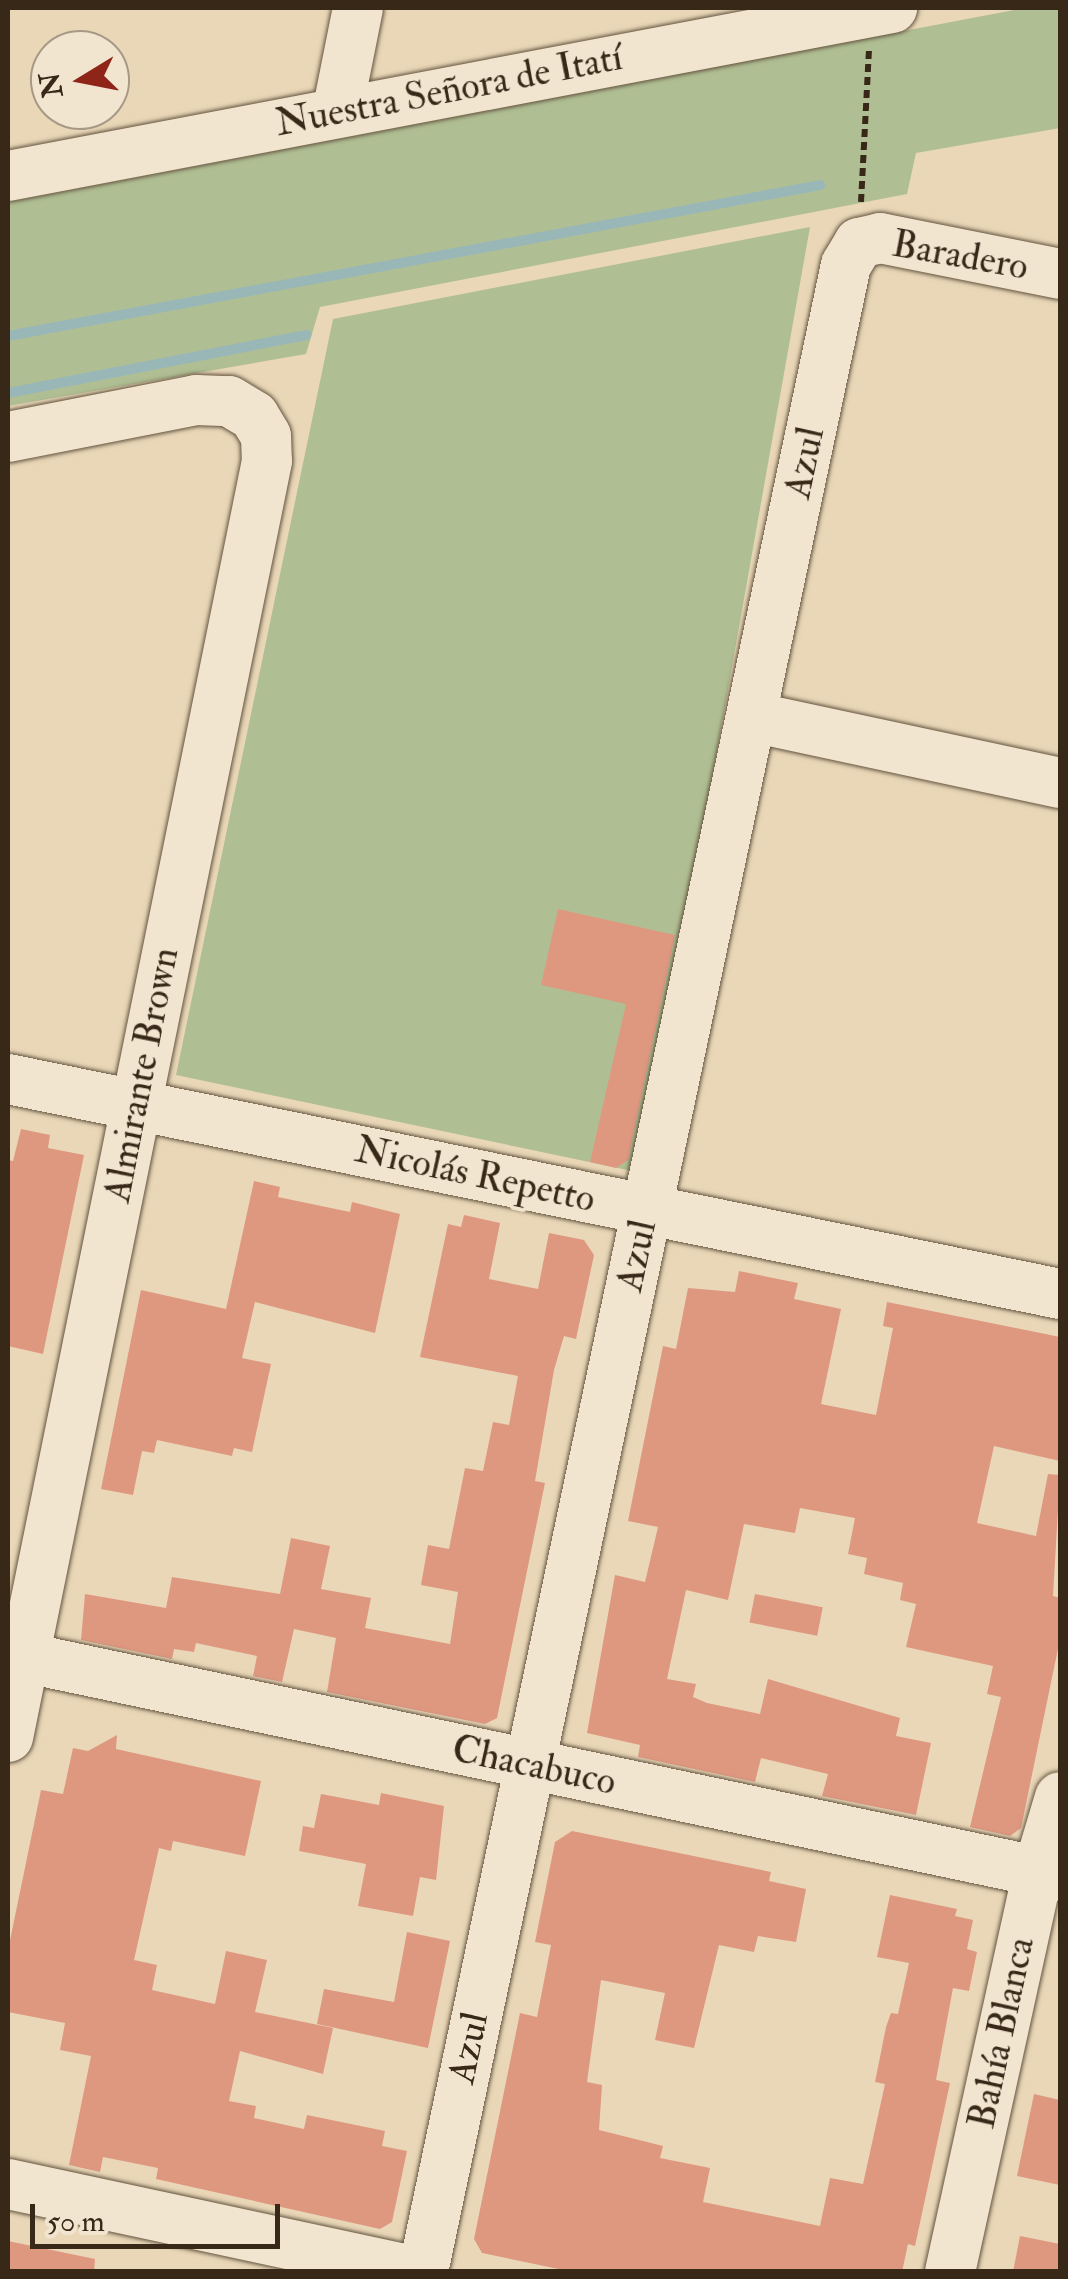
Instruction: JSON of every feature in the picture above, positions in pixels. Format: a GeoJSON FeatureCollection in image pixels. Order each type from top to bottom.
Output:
{"type":"FeatureCollection","features":[{"type":"Feature","properties":{"kind":"street"},"geometry":{"type":"LineString","coordinates":[[337,112],[358,8]]}},
{"type":"Feature","properties":{"kind":"street","name":"Nuestra Señora de Itatí"},"geometry":{"type":"LineString","coordinates":[[8,176],[883,9]]}},
{"type":"Feature","properties":{"kind":"street","name":"Baradero"},"geometry":{"type":"LineString","coordinates":[[859,243],[880,238],[1060,274]]}},
{"type":"Feature","properties":{"kind":"street","name":"Azul"},"geometry":{"type":"LineString","coordinates":[[420,2272],[846,265],[859,243]]}},
{"type":"Feature","properties":{"kind":"street","name":"Almirante Brown"},"geometry":{"type":"LineString","coordinates":[[8,437],[196,400],[229,401],[254,416],[266,436],[267,461],[136,1106],[16,1656],[8,1737]]}},
{"type":"Feature","properties":{"kind":"street"},"geometry":{"type":"LineString","coordinates":[[752,717],[1060,782]]}},
{"type":"Feature","properties":{"kind":"street","name":"Nicolás Repetto"},"geometry":{"type":"LineString","coordinates":[[8,1079],[1060,1294]]}},
{"type":"Feature","properties":{"kind":"street","name":"Chacabuco"},"geometry":{"type":"LineString","coordinates":[[16,1656],[1049,1874]]}},
{"type":"Feature","properties":{"kind":"street","name":"Bahía Blanca"},"geometry":{"type":"LineString","coordinates":[[950,2272],[1049,1874],[1060,1796]]}},
{"type":"Feature","properties":{"kind":"street"},"geometry":{"type":"LineString","coordinates":[[8,2184],[420,2272]]}},
{"type":"Feature","properties":{"kind":"path"},"geometry":{"type":"LineString","coordinates":[[859,243],[864,88],[883,9]]}},
{"type":"Feature","properties":{"kind":"green space"},"geometry":{"type":"Polygon","coordinates":[[[1024,8],[1060,8],[1060,128],[916,153],[907,194],[320,307],[306,354],[8,406],[8,202],[1024,8]]]}},
{"type":"Feature","properties":{"kind":"green space"},"geometry":{"type":"Polygon","coordinates":[[[810,227],[684,937],[632,1171],[176,1075],[333,319],[810,227]]]}},
{"type":"Feature","properties":{"kind":"building"},"geometry":{"type":"Polygon","coordinates":[[[558,909],[675,935],[628,1160],[616,1168],[590,1162],[626,1004],[541,985],[558,909]]]}},
{"type":"Feature","properties":{"kind":"building"},"geometry":{"type":"Polygon","coordinates":[[[21,1129],[50,1135],[48,1148],[84,1155],[43,1354],[8,1346],[8,1160],[13,1161],[21,1129]]]}},
{"type":"Feature","properties":{"kind":"building"},"geometry":{"type":"Polygon","coordinates":[[[254,1181],[280,1187],[278,1197],[350,1212],[352,1202],[400,1214],[375,1333],[255,1302],[242,1358],[271,1364],[252,1452],[234,1448],[232,1456],[157,1440],[154,1453],[142,1451],[133,1495],[101,1489],[141,1290],[226,1309],[254,1181]]]}},
{"type":"Feature","properties":{"kind":"building"},"geometry":{"type":"Polygon","coordinates":[[[464,1215],[500,1223],[489,1279],[538,1289],[549,1233],[584,1240],[594,1255],[576,1339],[564,1336],[554,1370],[535,1481],[545,1483],[497,1718],[485,1724],[327,1692],[336,1638],[294,1629],[282,1682],[253,1676],[257,1656],[196,1643],[194,1652],[174,1649],[172,1659],[81,1640],[85,1594],[166,1608],[172,1577],[280,1594],[291,1538],[330,1546],[321,1589],[371,1598],[365,1628],[450,1644],[458,1592],[421,1585],[428,1545],[449,1549],[465,1468],[483,1471],[493,1422],[509,1425],[518,1376],[420,1357],[448,1224],[461,1227],[464,1215]]]}},
{"type":"Feature","properties":{"kind":"building"},"geometry":{"type":"Polygon","coordinates":[[[739,1271],[798,1283],[794,1299],[841,1309],[821,1404],[876,1415],[893,1328],[883,1326],[887,1302],[1060,1337],[1060,1461],[994,1446],[977,1523],[1036,1536],[1048,1474],[1060,1475],[1053,1596],[1060,1598],[1060,1639],[1021,1828],[1010,1836],[970,1827],[1001,1697],[987,1694],[993,1666],[906,1647],[916,1604],[900,1600],[903,1583],[864,1574],[867,1558],[848,1554],[855,1518],[800,1508],[795,1533],[744,1524],[728,1600],[686,1590],[667,1679],[696,1684],[693,1697],[707,1703],[760,1714],[768,1679],[900,1718],[896,1736],[931,1743],[916,1815],[822,1796],[828,1774],[761,1758],[755,1782],[638,1757],[640,1745],[587,1733],[615,1575],[645,1582],[658,1527],[628,1521],[663,1346],[676,1349],[688,1288],[735,1292],[739,1271]]]}},
{"type":"Feature","properties":{"kind":"building"},"geometry":{"type":"Polygon","coordinates":[[[755,1594],[823,1607],[817,1636],[749,1622],[755,1594]]]}},
{"type":"Feature","properties":{"kind":"building"},"geometry":{"type":"Polygon","coordinates":[[[117,1735],[116,1749],[261,1781],[245,1856],[173,1841],[171,1851],[159,1848],[134,1960],[157,1965],[152,1990],[215,2004],[226,1951],[267,1960],[255,2012],[333,2028],[323,2074],[240,2051],[229,2101],[256,2106],[254,2118],[304,2129],[307,2115],[385,2131],[382,2146],[407,2151],[392,2222],[380,2229],[156,2179],[158,2168],[103,2157],[100,2172],[69,2165],[91,2056],[60,2050],[65,2023],[8,2012],[8,1950],[41,1790],[63,1794],[73,1748],[88,1751],[117,1735]]]}},
{"type":"Feature","properties":{"kind":"building"},"geometry":{"type":"Polygon","coordinates":[[[381,1793],[444,1806],[436,1880],[420,1877],[413,1916],[358,1906],[366,1864],[299,1851],[303,1826],[314,1828],[321,1794],[379,1805],[381,1793]]]}},
{"type":"Feature","properties":{"kind":"building"},"geometry":{"type":"Polygon","coordinates":[[[572,1831],[771,1872],[769,1881],[806,1889],[796,1942],[758,1936],[754,1952],[719,1945],[694,2048],[655,2040],[665,1993],[601,1980],[587,2082],[602,2085],[599,2130],[663,2146],[660,2158],[710,2168],[703,2202],[820,2226],[830,2178],[863,2184],[885,2084],[875,2082],[886,2027],[891,2013],[898,2014],[909,1963],[877,1957],[890,1895],[957,1909],[955,1916],[973,1920],[967,1949],[977,1952],[969,1991],[953,1988],[936,2080],[950,2083],[915,2246],[908,2244],[902,2272],[573,2272],[482,2253],[474,2239],[520,2013],[537,2017],[551,1945],[535,1942],[555,1842],[572,1831]]]}},
{"type":"Feature","properties":{"kind":"building"},"geometry":{"type":"Polygon","coordinates":[[[407,1932],[450,1941],[428,2048],[317,2024],[324,1989],[394,2002],[407,1932]]]}},
{"type":"Feature","properties":{"kind":"building"},"geometry":{"type":"Polygon","coordinates":[[[1034,2094],[1060,2100],[1060,2185],[1017,2176],[1034,2094]]]}},
{"type":"Feature","properties":{"kind":"building"},"geometry":{"type":"Polygon","coordinates":[[[1020,2236],[1060,2244],[1060,2272],[1013,2272],[1020,2236]]]}},
{"type":"Feature","properties":{"kind":"building"},"geometry":{"type":"Polygon","coordinates":[[[8,2241],[95,2259],[94,2272],[8,2272],[8,2241]]]}},
{"type":"Feature","properties":{"kind":"waterway"},"geometry":{"type":"LineString","coordinates":[[8,336],[820,185]]}},
{"type":"Feature","properties":{"kind":"waterway"},"geometry":{"type":"LineString","coordinates":[[8,393],[306,335]]}}]}
